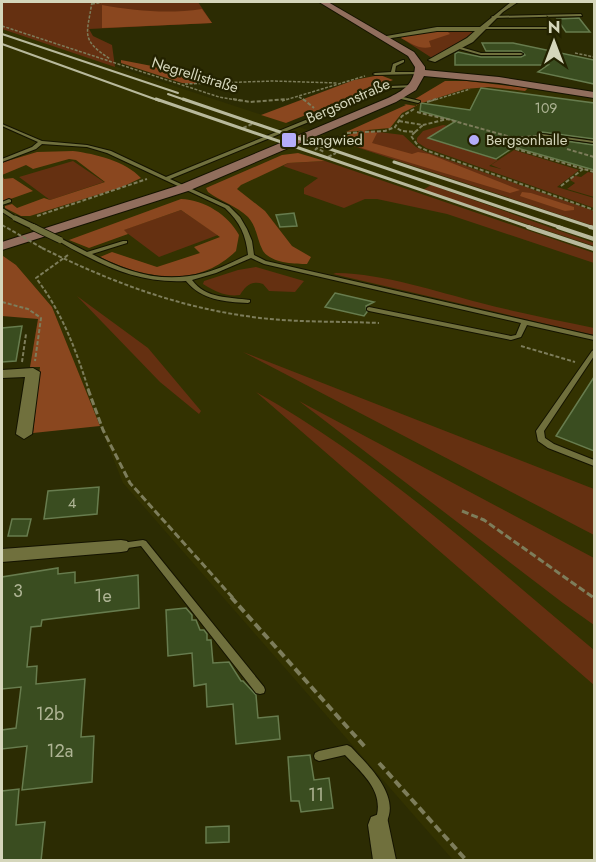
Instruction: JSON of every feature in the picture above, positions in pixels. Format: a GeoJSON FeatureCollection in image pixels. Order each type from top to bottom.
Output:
{"type":"FeatureCollection","features":[{"type":"Feature","properties":{"kind":"street"},"geometry":{"type":"LineString","coordinates":[[323,2],[385,37],[415,58],[420,67],[420,73],[499,80],[594,95]]}},
{"type":"Feature","properties":{"kind":"street"},"geometry":{"type":"LineString","coordinates":[[432,60],[470,40],[493,17],[515,2]]}},
{"type":"Feature","properties":{"kind":"street"},"geometry":{"type":"LineString","coordinates":[[385,37],[437,29],[480,29]]}},
{"type":"Feature","properties":{"kind":"street","name":"Bergsonstraße"},"geometry":{"type":"LineString","coordinates":[[2,246],[184,188],[399,97],[414,86],[420,73]]}},
{"type":"Feature","properties":{"kind":"street"},"geometry":{"type":"LineString","coordinates":[[2,374],[26,372],[24,434]]}},
{"type":"Feature","properties":{"kind":"street"},"geometry":{"type":"LineString","coordinates":[[2,556],[121,546]]}},
{"type":"Feature","properties":{"kind":"street"},"geometry":{"type":"LineString","coordinates":[[379,825],[385,861]]}},
{"type":"Feature","properties":{"kind":"lane"},"geometry":{"type":"LineString","coordinates":[[493,17],[581,15]]}},
{"type":"Feature","properties":{"kind":"lane"},"geometry":{"type":"LineString","coordinates":[[480,29],[550,28]]}},
{"type":"Feature","properties":{"kind":"lane"},"geometry":{"type":"LineString","coordinates":[[458,47],[481,54],[521,54]]}},
{"type":"Feature","properties":{"kind":"lane"},"geometry":{"type":"LineString","coordinates":[[393,72],[394,65],[403,61]]}},
{"type":"Feature","properties":{"kind":"lane"},"geometry":{"type":"LineString","coordinates":[[375,74],[420,73]]}},
{"type":"Feature","properties":{"kind":"lane"},"geometry":{"type":"LineString","coordinates":[[165,179],[391,87],[414,86]]}},
{"type":"Feature","properties":{"kind":"lane"},"geometry":{"type":"LineString","coordinates":[[399,97],[418,104]]}},
{"type":"Feature","properties":{"kind":"lane"},"geometry":{"type":"LineString","coordinates":[[2,125],[41,142],[87,146],[109,152],[227,207],[246,228],[251,256]]}},
{"type":"Feature","properties":{"kind":"lane"},"geometry":{"type":"LineString","coordinates":[[544,135],[594,142]]}},
{"type":"Feature","properties":{"kind":"lane"},"geometry":{"type":"LineString","coordinates":[[2,161],[34,148],[41,142]]}},
{"type":"Feature","properties":{"kind":"lane"},"geometry":{"type":"LineString","coordinates":[[2,204],[9,201]]}},
{"type":"Feature","properties":{"kind":"lane"},"geometry":{"type":"LineString","coordinates":[[2,210],[87,254],[141,278],[165,281],[188,279],[210,274],[251,256],[264,262],[594,338]]}},
{"type":"Feature","properties":{"kind":"lane"},"geometry":{"type":"LineString","coordinates":[[87,254],[124,242]]}},
{"type":"Feature","properties":{"kind":"lane"},"geometry":{"type":"LineString","coordinates":[[188,279],[197,290],[207,295],[248,302]]}},
{"type":"Feature","properties":{"kind":"lane"},"geometry":{"type":"LineString","coordinates":[[369,309],[511,338],[519,336],[525,322]]}},
{"type":"Feature","properties":{"kind":"lane"},"geometry":{"type":"LineString","coordinates":[[594,352],[589,366],[540,431],[541,439],[551,446],[594,463]]}},
{"type":"Feature","properties":{"kind":"lane"},"geometry":{"type":"LineString","coordinates":[[121,546],[143,543],[260,690]]}},
{"type":"Feature","properties":{"kind":"lane"},"geometry":{"type":"LineString","coordinates":[[319,756],[347,750],[369,773],[383,796],[384,818],[379,825]]}},
{"type":"Feature","properties":{"kind":"path"},"geometry":{"type":"LineString","coordinates":[[103,2],[92,3],[87,24],[87,37],[92,46],[114,62]]}},
{"type":"Feature","properties":{"kind":"path","name":"Negrellistraße"},"geometry":{"type":"LineString","coordinates":[[2,26],[241,102],[281,101],[375,74]]}},
{"type":"Feature","properties":{"kind":"path"},"geometry":{"type":"LineString","coordinates":[[575,53],[594,57]]}},
{"type":"Feature","properties":{"kind":"path"},"geometry":{"type":"LineString","coordinates":[[180,84],[273,81],[314,84],[342,82]]}},
{"type":"Feature","properties":{"kind":"path"},"geometry":{"type":"LineString","coordinates":[[426,103],[450,94],[474,89]]}},
{"type":"Feature","properties":{"kind":"path"},"geometry":{"type":"LineString","coordinates":[[298,97],[307,100],[314,108],[308,114]]}},
{"type":"Feature","properties":{"kind":"path"},"geometry":{"type":"LineString","coordinates":[[344,134],[363,130],[391,130],[418,104]]}},
{"type":"Feature","properties":{"kind":"path"},"geometry":{"type":"LineString","coordinates":[[412,110],[514,138],[544,135]]}},
{"type":"Feature","properties":{"kind":"path"},"geometry":{"type":"LineString","coordinates":[[399,121],[423,124],[445,119]]}},
{"type":"Feature","properties":{"kind":"path"},"geometry":{"type":"LineString","coordinates":[[243,128],[252,124]]}},
{"type":"Feature","properties":{"kind":"path"},"geometry":{"type":"LineString","coordinates":[[423,124],[411,136],[415,143],[428,151],[594,210]]}},
{"type":"Feature","properties":{"kind":"path"},"geometry":{"type":"LineString","coordinates":[[395,127],[402,131],[415,132]]}},
{"type":"Feature","properties":{"kind":"path"},"geometry":{"type":"LineString","coordinates":[[531,138],[516,149],[594,172]]}},
{"type":"Feature","properties":{"kind":"path"},"geometry":{"type":"LineString","coordinates":[[310,151],[318,147]]}},
{"type":"Feature","properties":{"kind":"path"},"geometry":{"type":"LineString","coordinates":[[315,150],[317,148],[324,150],[321,152],[324,153]]}},
{"type":"Feature","properties":{"kind":"path"},"geometry":{"type":"LineString","coordinates":[[328,158],[336,153]]}},
{"type":"Feature","properties":{"kind":"path"},"geometry":{"type":"LineString","coordinates":[[561,186],[583,169]]}},
{"type":"Feature","properties":{"kind":"path"},"geometry":{"type":"LineString","coordinates":[[2,225],[64,259],[148,295],[203,309],[277,320],[388,324]]}},
{"type":"Feature","properties":{"kind":"path"},"geometry":{"type":"LineString","coordinates":[[75,248],[64,259],[36,278],[49,294],[78,356],[96,413],[130,483],[369,752]]}},
{"type":"Feature","properties":{"kind":"path"},"geometry":{"type":"LineString","coordinates":[[2,302],[28,309],[41,318],[26,372]]}},
{"type":"Feature","properties":{"kind":"path"},"geometry":{"type":"LineString","coordinates":[[26,334],[26,372]]}},
{"type":"Feature","properties":{"kind":"path"},"geometry":{"type":"LineString","coordinates":[[519,345],[589,366]]}},
{"type":"Feature","properties":{"kind":"path"},"geometry":{"type":"LineString","coordinates":[[462,511],[484,520],[594,598]]}},
{"type":"Feature","properties":{"kind":"path"},"geometry":{"type":"LineString","coordinates":[[377,760],[466,861]]}},
{"type":"Feature","properties":{"kind":"shaded area"},"geometry":{"type":"Polygon","coordinates":[[[2,2],[198,2],[212,23],[89,29],[93,36],[112,45],[115,67],[2,29],[2,2]]]}},
{"type":"Feature","properties":{"kind":"shaded area"},"geometry":{"type":"Polygon","coordinates":[[[102,5],[152,11],[202,9],[212,23],[102,28],[102,5]]]}},
{"type":"Feature","properties":{"kind":"shaded area"},"geometry":{"type":"Polygon","coordinates":[[[2,29],[332,138],[387,116],[418,99],[452,87],[483,85],[525,88],[594,99],[594,103],[533,95],[469,113],[457,108],[441,106],[431,111],[416,110],[510,136],[534,129],[594,137],[594,159],[538,142],[532,147],[594,165],[594,173],[588,172],[568,188],[594,197],[594,860],[453,860],[123,483],[52,307],[16,265],[2,256],[2,29]]]}},
{"type":"Feature","properties":{"kind":"shaded area"},"geometry":{"type":"Polygon","coordinates":[[[446,30],[450,34],[429,41],[431,47],[427,48],[416,46],[401,38],[403,36],[446,30]]]}},
{"type":"Feature","properties":{"kind":"shaded area"},"geometry":{"type":"Polygon","coordinates":[[[470,30],[473,32],[470,35],[432,58],[401,38],[424,31],[470,30]]]}},
{"type":"Feature","properties":{"kind":"shaded area"},"geometry":{"type":"Polygon","coordinates":[[[121,60],[152,66],[196,80],[197,84],[182,83],[121,63],[121,60]]]}},
{"type":"Feature","properties":{"kind":"shaded area"},"geometry":{"type":"Polygon","coordinates":[[[380,75],[393,80],[286,123],[261,115],[354,80],[380,75]]]}},
{"type":"Feature","properties":{"kind":"shaded area"},"geometry":{"type":"Polygon","coordinates":[[[445,81],[467,81],[528,88],[525,91],[489,87],[465,89],[417,105],[421,101],[415,99],[445,81]]]}},
{"type":"Feature","properties":{"kind":"shaded area"},"geometry":{"type":"Polygon","coordinates":[[[404,104],[416,106],[402,113],[390,128],[346,132],[406,105],[404,104]]]}},
{"type":"Feature","properties":{"kind":"shaded area"},"geometry":{"type":"Polygon","coordinates":[[[443,125],[448,126],[428,138],[498,160],[489,166],[501,169],[491,165],[514,150],[579,170],[557,187],[594,198],[594,208],[426,148],[417,142],[417,138],[423,131],[443,125]]]}},
{"type":"Feature","properties":{"kind":"shaded area"},"geometry":{"type":"Polygon","coordinates":[[[363,130],[403,135],[416,147],[426,152],[594,211],[594,226],[335,140],[363,130]]]}},
{"type":"Feature","properties":{"kind":"shaded area"},"geometry":{"type":"Polygon","coordinates":[[[363,130],[377,133],[372,143],[412,154],[418,152],[429,154],[520,190],[510,193],[335,140],[363,130]]]}},
{"type":"Feature","properties":{"kind":"shaded area"},"geometry":{"type":"Polygon","coordinates":[[[73,151],[100,156],[119,163],[141,178],[122,187],[30,216],[21,216],[5,206],[12,204],[17,208],[44,198],[50,200],[105,182],[76,160],[69,159],[33,169],[26,165],[2,175],[4,162],[37,152],[73,151]]]}},
{"type":"Feature","properties":{"kind":"shaded area"},"geometry":{"type":"Polygon","coordinates":[[[298,153],[325,161],[288,163],[237,189],[265,211],[292,246],[311,257],[307,264],[283,262],[267,255],[248,217],[208,192],[206,188],[282,155],[298,153]]]}},
{"type":"Feature","properties":{"kind":"shaded area"},"geometry":{"type":"Polygon","coordinates":[[[73,161],[104,182],[50,200],[19,177],[73,161]]]}},
{"type":"Feature","properties":{"kind":"shaded area"},"geometry":{"type":"Polygon","coordinates":[[[325,161],[594,253],[594,263],[447,214],[377,199],[365,199],[344,208],[304,194],[304,188],[318,178],[283,166],[288,163],[325,161]]]}},
{"type":"Feature","properties":{"kind":"shaded area"},"geometry":{"type":"Polygon","coordinates":[[[588,172],[594,173],[594,197],[567,189],[575,183],[570,180],[588,172]]]}},
{"type":"Feature","properties":{"kind":"shaded area"},"geometry":{"type":"Polygon","coordinates":[[[2,175],[4,179],[13,178],[33,191],[2,202],[2,175]]]}},
{"type":"Feature","properties":{"kind":"shaded area"},"geometry":{"type":"Polygon","coordinates":[[[431,185],[594,243],[594,246],[423,190],[431,185]]]}},
{"type":"Feature","properties":{"kind":"shaded area"},"geometry":{"type":"Polygon","coordinates":[[[522,192],[574,207],[574,210],[565,211],[520,196],[522,192]]]}},
{"type":"Feature","properties":{"kind":"shaded area"},"geometry":{"type":"Polygon","coordinates":[[[181,199],[199,202],[215,210],[229,221],[239,235],[236,251],[221,263],[205,271],[188,275],[152,275],[134,271],[100,257],[112,252],[157,267],[200,253],[194,247],[220,237],[181,210],[124,230],[128,234],[89,248],[69,240],[181,199]]]}},
{"type":"Feature","properties":{"kind":"shaded area"},"geometry":{"type":"Polygon","coordinates":[[[181,210],[218,235],[159,257],[123,230],[181,210]]]}},
{"type":"Feature","properties":{"kind":"shaded area"},"geometry":{"type":"Polygon","coordinates":[[[3,256],[16,265],[52,307],[100,426],[33,433],[40,367],[30,367],[38,319],[2,316],[3,256]]]}},
{"type":"Feature","properties":{"kind":"shaded area"},"geometry":{"type":"Polygon","coordinates":[[[256,267],[304,281],[295,292],[269,291],[263,284],[255,283],[246,287],[240,295],[220,293],[203,284],[204,281],[238,270],[256,267]]]}},
{"type":"Feature","properties":{"kind":"shaded area"},"geometry":{"type":"Polygon","coordinates":[[[333,274],[373,276],[428,288],[495,307],[594,328],[594,335],[333,274]]]}},
{"type":"Feature","properties":{"kind":"shaded area"},"geometry":{"type":"Polygon","coordinates":[[[77,296],[148,348],[201,411],[199,414],[160,382],[77,296]]]}},
{"type":"Feature","properties":{"kind":"shaded area"},"geometry":{"type":"Polygon","coordinates":[[[243,352],[594,489],[594,535],[243,352]]]}},
{"type":"Feature","properties":{"kind":"shaded area"},"geometry":{"type":"Polygon","coordinates":[[[256,392],[302,419],[389,480],[594,650],[594,685],[256,392]]]}},
{"type":"Feature","properties":{"kind":"shaded area"},"geometry":{"type":"Polygon","coordinates":[[[299,401],[594,558],[594,625],[563,603],[299,401]]]}},
{"type":"Feature","properties":{"kind":"building"},"geometry":{"type":"Polygon","coordinates":[[[579,18],[590,32],[566,32],[557,19],[579,18]]]}},
{"type":"Feature","properties":{"kind":"building"},"geometry":{"type":"Polygon","coordinates":[[[482,43],[513,43],[594,60],[594,84],[538,72],[548,65],[455,65],[455,54],[458,52],[481,57],[521,57],[525,55],[521,51],[486,51],[482,43]]]}},
{"type":"Feature","properties":{"kind":"building"},"geometry":{"type":"Polygon","coordinates":[[[481,88],[594,103],[594,139],[542,132],[540,134],[544,138],[594,145],[594,170],[514,147],[496,159],[428,138],[456,121],[420,111],[421,103],[470,110],[481,88]]]}},
{"type":"Feature","properties":{"kind":"building"},"geometry":{"type":"Polygon","coordinates":[[[294,213],[297,226],[280,227],[276,215],[294,213]]]}},
{"type":"Feature","properties":{"kind":"building"},"geometry":{"type":"Polygon","coordinates":[[[335,293],[374,302],[366,306],[367,312],[364,316],[325,307],[335,293]]]}},
{"type":"Feature","properties":{"kind":"building"},"geometry":{"type":"Polygon","coordinates":[[[22,326],[16,361],[2,362],[2,328],[22,326]]]}},
{"type":"Feature","properties":{"kind":"building"},"geometry":{"type":"Polygon","coordinates":[[[594,377],[594,451],[556,436],[594,377]]]}},
{"type":"Feature","properties":{"kind":"building"},"geometry":{"type":"Polygon","coordinates":[[[99,487],[97,514],[44,519],[48,491],[99,487]]]}},
{"type":"Feature","properties":{"kind":"building"},"geometry":{"type":"Polygon","coordinates":[[[12,519],[31,519],[27,536],[8,536],[12,519]]]}},
{"type":"Feature","properties":{"kind":"building"},"geometry":{"type":"Polygon","coordinates":[[[58,568],[58,574],[75,572],[75,583],[138,575],[139,608],[42,620],[41,626],[31,627],[27,667],[37,666],[36,684],[85,679],[81,737],[94,736],[92,782],[22,790],[27,746],[2,749],[2,730],[16,728],[21,687],[2,689],[2,577],[58,568]]]}},
{"type":"Feature","properties":{"kind":"building"},"geometry":{"type":"Polygon","coordinates":[[[186,608],[192,615],[192,620],[196,620],[200,630],[204,630],[207,634],[207,640],[211,640],[213,663],[229,662],[241,681],[256,695],[258,718],[278,716],[280,739],[236,744],[233,704],[207,707],[206,684],[194,686],[192,653],[168,656],[166,610],[186,608]]]}},
{"type":"Feature","properties":{"kind":"building"},"geometry":{"type":"Polygon","coordinates":[[[310,755],[314,780],[329,778],[333,808],[301,812],[299,801],[291,801],[288,757],[310,755]]]}},
{"type":"Feature","properties":{"kind":"building"},"geometry":{"type":"Polygon","coordinates":[[[19,789],[16,825],[45,822],[41,861],[2,861],[2,791],[19,789]]]}},
{"type":"Feature","properties":{"kind":"building"},"geometry":{"type":"Polygon","coordinates":[[[229,826],[229,842],[206,843],[206,827],[229,826]]]}},
{"type":"Feature","properties":{"kind":"railway"},"geometry":{"type":"LineString","coordinates":[[2,34],[178,93]]}},
{"type":"Feature","properties":{"kind":"railway"},"geometry":{"type":"LineString","coordinates":[[2,44],[160,101]]}},
{"type":"Feature","properties":{"kind":"railway"},"geometry":{"type":"LineString","coordinates":[[168,94],[188,101]]}},
{"type":"Feature","properties":{"kind":"railway"},"geometry":{"type":"LineString","coordinates":[[156,99],[532,228]]}},
{"type":"Feature","properties":{"kind":"railway"},"geometry":{"type":"LineString","coordinates":[[183,99],[562,228]]}},
{"type":"Feature","properties":{"kind":"railway"},"geometry":{"type":"LineString","coordinates":[[394,162],[594,228],[590,227]]}},
{"type":"Feature","properties":{"kind":"railway"},"geometry":{"type":"LineString","coordinates":[[528,227],[594,249]]}},
{"type":"Feature","properties":{"kind":"railway"},"geometry":{"type":"LineString","coordinates":[[558,227],[594,239]]}},
{"type":"Feature","properties":{"kind":"place","name":"Langwied"},"geometry":{"type":"Point","coordinates":[289,140]}},
{"type":"Feature","properties":{"kind":"place","name":"Bergsonhalle"},"geometry":{"type":"Point","coordinates":[474,140]}}]}
